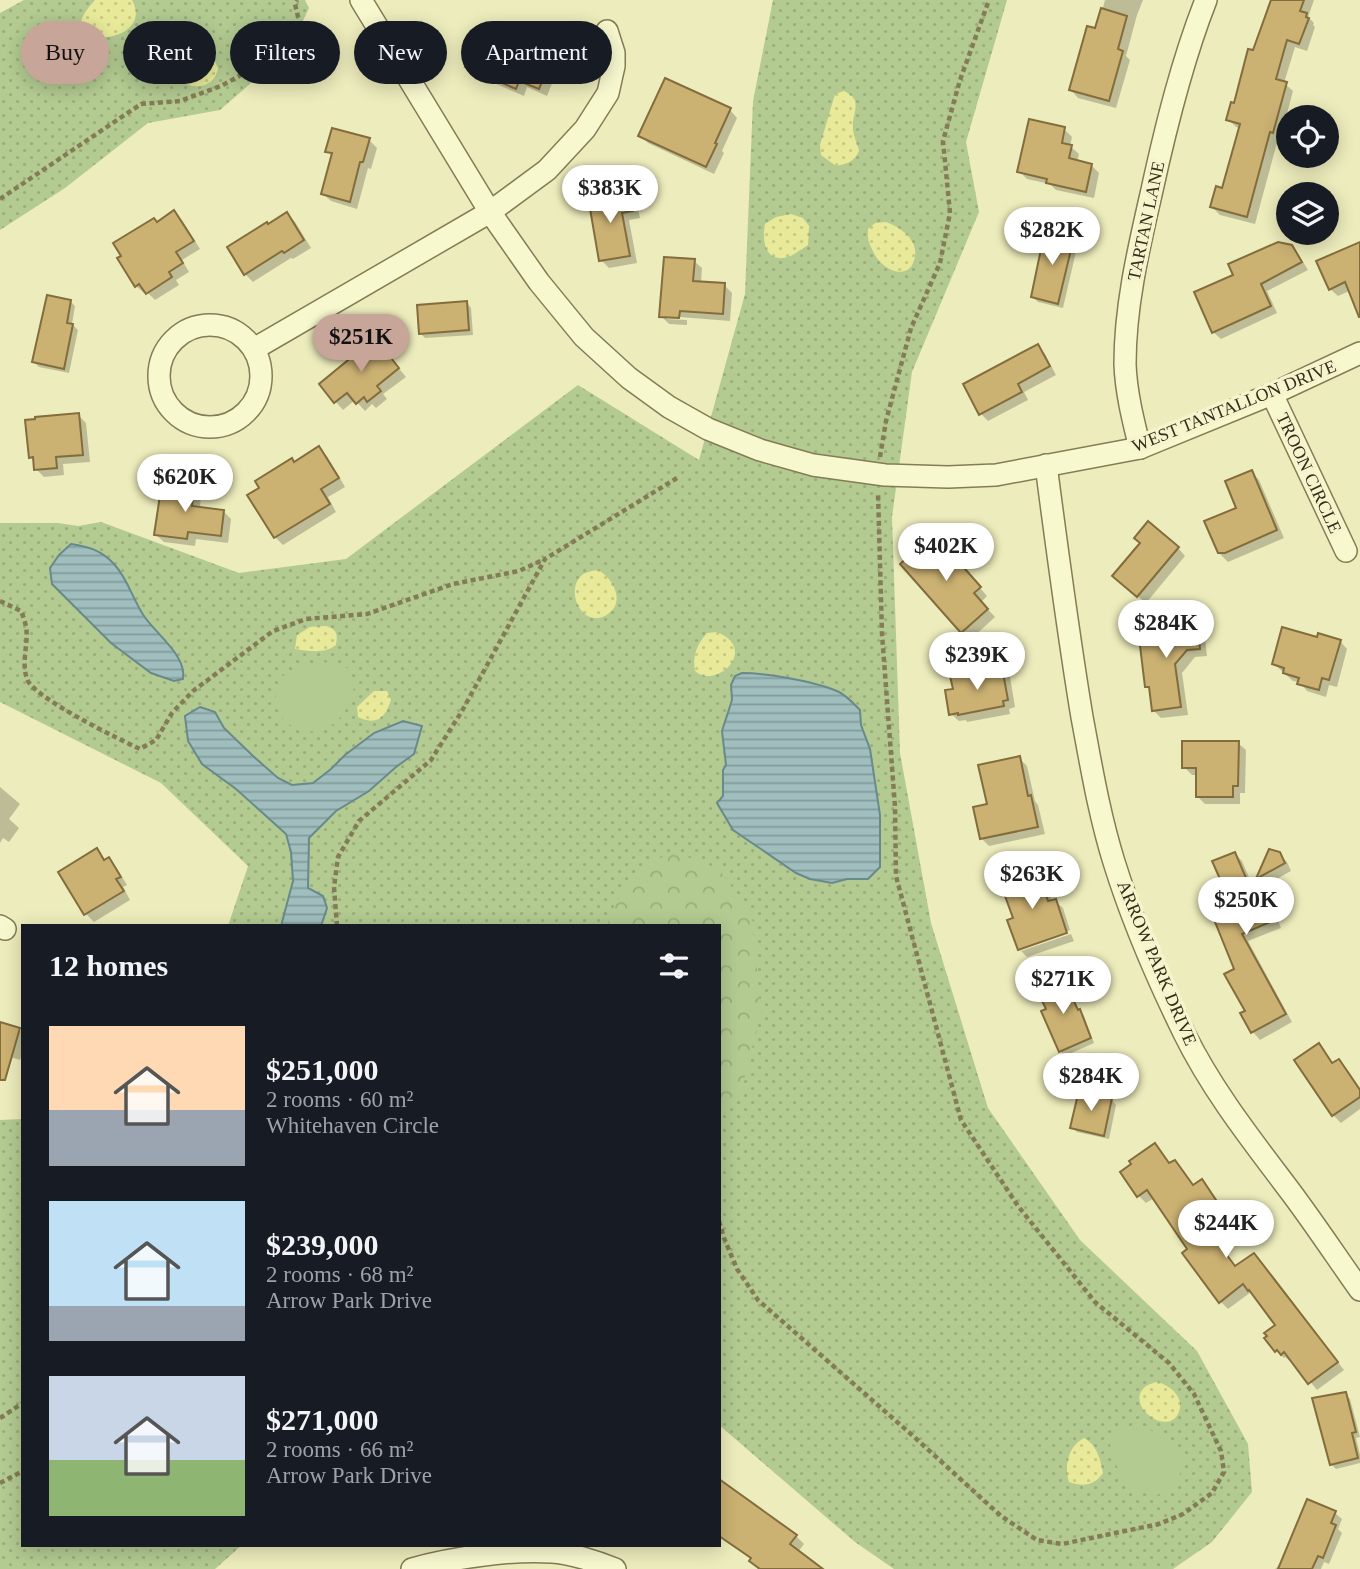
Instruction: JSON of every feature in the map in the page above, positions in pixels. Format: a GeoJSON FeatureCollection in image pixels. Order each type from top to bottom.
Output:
{"type":"FeatureCollection","features":[{"type":"Feature","properties":{"kind":"street","name":"WEST TANTALLON DRIVE"},"geometry":{"type":"LineString","coordinates":[[361,0],[490,212],[539,282],[584,337],[629,378],[669,407],[708,429],[760,450],[813,465],[877,474],[948,477],[996,475],[1140,448],[1272,394],[1360,354]]}},
{"type":"Feature","properties":{"kind":"street","name":"TARTAN LANE"},"geometry":{"type":"LineString","coordinates":[[1140,448],[1131,413],[1125,367],[1126,329],[1140,242],[1164,138],[1192,34],[1206,0]]}},
{"type":"Feature","properties":{"kind":"street"},"geometry":{"type":"LineString","coordinates":[[612,47],[612,75]]}},
{"type":"Feature","properties":{"kind":"street"},"geometry":{"type":"LineString","coordinates":[[254,349],[490,212],[548,170],[596,114],[610,84]]}},
{"type":"Feature","properties":{"kind":"street"},"geometry":{"type":"LineString","coordinates":[[222,327],[234,331],[254,349],[260,365],[261,382],[257,398],[247,412],[233,422],[217,427],[201,426],[185,420],[172,410],[163,395],[160,370],[169,347],[179,336],[192,329],[222,327]]}},
{"type":"Feature","properties":{"kind":"street","name":"TROON CIRCLE"},"geometry":{"type":"LineString","coordinates":[[1272,394],[1346,551]]}},
{"type":"Feature","properties":{"kind":"street","name":"ARROW PARK DRIVE"},"geometry":{"type":"LineString","coordinates":[[1046,466],[1075,677],[1092,770],[1114,862],[1130,909],[1185,1034],[1212,1082],[1360,1290]]}},
{"type":"Feature","properties":{"kind":"street"},"geometry":{"type":"LineString","coordinates":[[412,1569],[485,1555],[513,1561],[554,1552],[615,1569]]}},
{"type":"Feature","properties":{"kind":"path"},"geometry":{"type":"LineString","coordinates":[[0,200],[141,104],[180,101],[221,86],[252,69],[290,70],[304,42],[295,4],[297,0]]}},
{"type":"Feature","properties":{"kind":"path"},"geometry":{"type":"LineString","coordinates":[[721,1228],[737,1269],[758,1300],[1001,1516],[1037,1539],[1062,1544],[1159,1524],[1183,1514],[1212,1493],[1224,1472],[1222,1451],[1194,1394],[1169,1363],[1095,1302],[1018,1206],[961,1120],[896,876],[895,807],[881,634],[877,474],[886,421],[911,328],[940,263],[950,213],[943,141],[960,80],[989,0]]}},
{"type":"Feature","properties":{"kind":"path"},"geometry":{"type":"LineString","coordinates":[[0,600],[21,611],[26,628],[24,664],[28,682],[41,696],[140,749],[156,740],[172,713],[193,691],[273,631],[306,619],[367,614],[453,584],[519,571],[545,559],[677,478]]}},
{"type":"Feature","properties":{"kind":"path"},"geometry":{"type":"LineString","coordinates":[[337,924],[334,887],[338,858],[359,821],[431,760],[462,711],[545,559]]}},
{"type":"Feature","properties":{"kind":"path"},"geometry":{"type":"LineString","coordinates":[[0,1418],[21,1404]]}},
{"type":"Feature","properties":{"kind":"path"},"geometry":{"type":"LineString","coordinates":[[0,1483],[21,1472]]}},
{"type":"Feature","properties":{"kind":"green space"},"geometry":{"type":"Polygon","coordinates":[[[24,0],[305,0],[309,8],[303,21],[230,21],[230,84],[250,84],[220,110],[148,123],[65,188],[0,230],[0,13],[24,0]]]}},
{"type":"Feature","properties":{"kind":"green space"},"geometry":{"type":"Polygon","coordinates":[[[773,0],[1007,0],[966,142],[979,212],[912,372],[892,517],[900,753],[931,923],[988,1108],[1080,1240],[1197,1351],[1248,1444],[1252,1492],[1212,1542],[1173,1569],[894,1569],[855,1542],[721,1427],[721,924],[229,924],[248,866],[161,783],[0,702],[0,523],[58,523],[78,526],[101,522],[239,573],[346,559],[578,385],[699,460],[745,294],[753,101],[773,0]]]}},
{"type":"Feature","properties":{"kind":"green space"},"geometry":{"type":"Polygon","coordinates":[[[329,662],[349,669],[354,691],[351,700],[342,716],[323,730],[303,731],[294,727],[286,721],[276,704],[276,691],[281,677],[303,665],[329,662]]]}},
{"type":"Feature","properties":{"kind":"green space"},"geometry":{"type":"Polygon","coordinates":[[[672,851],[719,869],[752,915],[761,1013],[742,1088],[721,1112],[721,924],[608,924],[609,917],[630,876],[672,851]]]}},
{"type":"Feature","properties":{"kind":"green space"},"geometry":{"type":"Polygon","coordinates":[[[21,1119],[21,1547],[240,1547],[215,1569],[0,1569],[0,1120],[21,1119]]]}},
{"type":"Feature","properties":{"kind":"green space"},"geometry":{"type":"Polygon","coordinates":[[[1131,1426],[1153,1431],[1167,1438],[1179,1449],[1182,1455],[1179,1477],[1170,1489],[1155,1496],[1142,1492],[1133,1486],[1117,1466],[1110,1443],[1113,1433],[1120,1428],[1131,1426]]]}},
{"type":"Feature","properties":{"kind":"sand"},"geometry":{"type":"Polygon","coordinates":[[[95,0],[132,0],[136,13],[134,21],[123,21],[123,32],[109,36],[109,21],[81,21],[95,0]]]}},
{"type":"Feature","properties":{"kind":"sand"},"geometry":{"type":"Polygon","coordinates":[[[844,91],[854,98],[855,102],[853,131],[859,151],[850,162],[836,166],[821,155],[820,145],[835,94],[844,91]]]}},
{"type":"Feature","properties":{"kind":"sand"},"geometry":{"type":"Polygon","coordinates":[[[791,214],[803,218],[809,226],[808,245],[790,256],[777,258],[768,252],[766,247],[765,224],[776,217],[791,214]]]}},
{"type":"Feature","properties":{"kind":"sand"},"geometry":{"type":"Polygon","coordinates":[[[886,222],[902,231],[914,245],[915,258],[911,266],[901,272],[886,267],[870,246],[868,229],[875,223],[886,222]]]}},
{"type":"Feature","properties":{"kind":"sand"},"geometry":{"type":"Polygon","coordinates":[[[598,570],[613,584],[617,597],[608,614],[592,618],[580,609],[576,602],[576,585],[583,574],[598,570]]]}},
{"type":"Feature","properties":{"kind":"sand"},"geometry":{"type":"Polygon","coordinates":[[[326,626],[336,633],[336,645],[332,648],[322,651],[295,649],[297,635],[310,627],[326,626]]]}},
{"type":"Feature","properties":{"kind":"sand"},"geometry":{"type":"Polygon","coordinates":[[[717,632],[735,648],[734,657],[722,672],[703,676],[695,671],[696,650],[707,633],[717,632]]]}},
{"type":"Feature","properties":{"kind":"sand"},"geometry":{"type":"Polygon","coordinates":[[[374,691],[387,691],[391,700],[386,712],[379,719],[370,721],[358,717],[357,707],[374,691]]]}},
{"type":"Feature","properties":{"kind":"sand"},"geometry":{"type":"Polygon","coordinates":[[[1157,1382],[1171,1389],[1180,1403],[1178,1414],[1172,1420],[1157,1420],[1143,1409],[1140,1393],[1146,1386],[1157,1382]]]}},
{"type":"Feature","properties":{"kind":"sand"},"geometry":{"type":"Polygon","coordinates":[[[1084,1438],[1095,1448],[1103,1473],[1092,1483],[1079,1485],[1069,1482],[1067,1470],[1071,1451],[1084,1438]]]}},
{"type":"Feature","properties":{"kind":"water"},"geometry":{"type":"Polygon","coordinates":[[[71,544],[94,550],[114,564],[144,616],[176,654],[183,670],[183,679],[174,681],[151,673],[111,643],[52,584],[50,568],[71,544]]]}},
{"type":"Feature","properties":{"kind":"water"},"geometry":{"type":"Polygon","coordinates":[[[742,673],[792,679],[830,688],[845,696],[860,710],[861,725],[870,749],[880,815],[880,867],[868,879],[847,879],[832,883],[810,879],[796,873],[733,830],[717,803],[723,796],[723,770],[726,765],[722,731],[732,700],[731,685],[735,676],[742,673]]]}},
{"type":"Feature","properties":{"kind":"water"},"geometry":{"type":"Polygon","coordinates":[[[200,707],[215,712],[224,728],[253,756],[278,778],[292,785],[313,783],[374,733],[403,721],[422,726],[414,754],[369,791],[336,811],[309,838],[308,888],[323,896],[327,908],[322,924],[282,924],[293,881],[291,852],[286,834],[236,789],[202,764],[188,741],[185,716],[200,707]]]}},
{"type":"Feature","properties":{"kind":"building"},"geometry":{"type":"Polygon","coordinates":[[[1271,0],[1304,0],[1300,11],[1307,13],[1306,17],[1309,18],[1299,44],[1287,40],[1276,79],[1287,82],[1281,105],[1276,105],[1276,122],[1273,133],[1270,132],[1247,217],[1210,207],[1216,186],[1222,188],[1240,124],[1226,120],[1231,102],[1234,103],[1248,49],[1253,50],[1271,0]]]}},
{"type":"Feature","properties":{"kind":"building"},"geometry":{"type":"Polygon","coordinates":[[[1101,8],[1127,16],[1118,49],[1123,51],[1109,101],[1069,90],[1087,26],[1095,28],[1101,8]]]}},
{"type":"Feature","properties":{"kind":"building"},"geometry":{"type":"Polygon","coordinates":[[[665,78],[731,108],[706,167],[638,136],[665,78]]]}},
{"type":"Feature","properties":{"kind":"building"},"geometry":{"type":"Polygon","coordinates":[[[504,84],[518,84],[516,89],[504,84]]]}},
{"type":"Feature","properties":{"kind":"building"},"geometry":{"type":"Polygon","coordinates":[[[526,84],[541,84],[539,89],[526,84]]]}},
{"type":"Feature","properties":{"kind":"building"},"geometry":{"type":"Polygon","coordinates":[[[1029,119],[1065,127],[1062,143],[1072,145],[1069,158],[1092,164],[1086,192],[1046,183],[1047,179],[1017,172],[1029,119]]]}},
{"type":"Feature","properties":{"kind":"building"},"geometry":{"type":"Polygon","coordinates":[[[332,128],[370,138],[363,162],[360,162],[350,202],[321,194],[332,153],[325,152],[332,128]]]}},
{"type":"Feature","properties":{"kind":"building"},"geometry":{"type":"Polygon","coordinates":[[[618,192],[619,197],[630,195],[633,211],[622,213],[630,256],[599,261],[588,197],[618,192]]]}},
{"type":"Feature","properties":{"kind":"building"},"geometry":{"type":"Polygon","coordinates":[[[174,210],[194,241],[176,252],[183,263],[169,272],[172,277],[146,294],[139,284],[135,287],[117,258],[121,256],[113,243],[154,218],[157,222],[174,210]]]}},
{"type":"Feature","properties":{"kind":"building"},"geometry":{"type":"Polygon","coordinates":[[[287,212],[304,240],[244,275],[227,247],[287,212]]]}},
{"type":"Feature","properties":{"kind":"building"},"geometry":{"type":"Polygon","coordinates":[[[1045,230],[1074,237],[1058,304],[1031,297],[1045,230]]]}},
{"type":"Feature","properties":{"kind":"building"},"geometry":{"type":"Polygon","coordinates":[[[1360,242],[1359,317],[1345,282],[1329,290],[1316,261],[1360,242]]]}},
{"type":"Feature","properties":{"kind":"building"},"geometry":{"type":"Polygon","coordinates":[[[1276,243],[1276,245],[1292,245],[1302,262],[1261,284],[1271,306],[1212,333],[1194,292],[1233,275],[1228,264],[1276,243]]]}},
{"type":"Feature","properties":{"kind":"building"},"geometry":{"type":"Polygon","coordinates":[[[664,257],[695,259],[693,281],[725,283],[723,314],[680,311],[679,318],[659,317],[664,257]]]}},
{"type":"Feature","properties":{"kind":"building"},"geometry":{"type":"Polygon","coordinates":[[[47,295],[71,300],[67,323],[73,324],[64,369],[32,362],[47,295]]]}},
{"type":"Feature","properties":{"kind":"building"},"geometry":{"type":"Polygon","coordinates":[[[467,301],[469,330],[419,334],[417,305],[467,301]]]}},
{"type":"Feature","properties":{"kind":"building"},"geometry":{"type":"Polygon","coordinates":[[[375,338],[399,368],[377,386],[381,391],[367,402],[364,397],[356,404],[347,393],[334,403],[319,384],[375,338]]]}},
{"type":"Feature","properties":{"kind":"building"},"geometry":{"type":"Polygon","coordinates":[[[1038,344],[1050,366],[1018,384],[1022,392],[979,415],[963,384],[1038,344]]]}},
{"type":"Feature","properties":{"kind":"building"},"geometry":{"type":"Polygon","coordinates":[[[79,413],[83,455],[56,457],[57,468],[34,470],[33,457],[29,458],[25,420],[79,413]]]}},
{"type":"Feature","properties":{"kind":"building"},"geometry":{"type":"Polygon","coordinates":[[[319,446],[339,478],[321,489],[330,504],[274,538],[247,495],[259,488],[255,481],[292,458],[294,462],[319,446]]]}},
{"type":"Feature","properties":{"kind":"building"},"geometry":{"type":"Polygon","coordinates":[[[1252,470],[1277,530],[1225,553],[1218,553],[1204,521],[1236,508],[1225,481],[1252,470]]]}},
{"type":"Feature","properties":{"kind":"building"},"geometry":{"type":"Polygon","coordinates":[[[162,482],[194,485],[192,506],[224,510],[221,536],[188,532],[187,539],[154,535],[162,482]]]}},
{"type":"Feature","properties":{"kind":"building"},"geometry":{"type":"Polygon","coordinates":[[[1148,521],[1179,547],[1137,597],[1112,576],[1140,543],[1134,538],[1148,521]]]}},
{"type":"Feature","properties":{"kind":"building"},"geometry":{"type":"Polygon","coordinates":[[[934,534],[981,587],[974,593],[988,609],[961,633],[900,564],[934,534]]]}},
{"type":"Feature","properties":{"kind":"building"},"geometry":{"type":"Polygon","coordinates":[[[1197,619],[1200,649],[1187,650],[1175,664],[1181,707],[1152,711],[1149,687],[1145,687],[1138,629],[1197,619]]]}},
{"type":"Feature","properties":{"kind":"building"},"geometry":{"type":"Polygon","coordinates":[[[1282,627],[1317,637],[1318,633],[1341,640],[1329,680],[1322,678],[1319,690],[1297,684],[1299,678],[1283,673],[1284,668],[1272,664],[1282,627]]]}},
{"type":"Feature","properties":{"kind":"building"},"geometry":{"type":"Polygon","coordinates":[[[1002,667],[1008,700],[1003,701],[1004,706],[949,715],[945,690],[953,689],[950,676],[1002,667]]]}},
{"type":"Feature","properties":{"kind":"building"},"geometry":{"type":"Polygon","coordinates":[[[1182,741],[1239,741],[1238,786],[1233,786],[1233,797],[1196,797],[1196,768],[1182,768],[1182,741]]]}},
{"type":"Feature","properties":{"kind":"building"},"geometry":{"type":"Polygon","coordinates":[[[1020,756],[1038,827],[980,839],[973,807],[987,804],[978,765],[1020,756]]]}},
{"type":"Feature","properties":{"kind":"building"},"geometry":{"type":"Polygon","coordinates":[[[97,848],[104,860],[109,857],[121,877],[116,879],[124,891],[84,915],[58,872],[97,848]]]}},
{"type":"Feature","properties":{"kind":"building"},"geometry":{"type":"Polygon","coordinates":[[[1269,849],[1280,852],[1285,863],[1258,878],[1275,920],[1242,934],[1286,1014],[1251,1033],[1240,1013],[1245,1011],[1224,974],[1234,969],[1211,912],[1217,909],[1213,899],[1219,890],[1224,888],[1212,861],[1235,852],[1251,890],[1269,849]]]}},
{"type":"Feature","properties":{"kind":"building"},"geometry":{"type":"Polygon","coordinates":[[[1037,868],[1048,901],[1056,899],[1067,933],[1018,950],[1007,920],[1013,918],[1001,885],[1015,880],[1013,876],[1037,868]]]}},
{"type":"Feature","properties":{"kind":"building"},"geometry":{"type":"Polygon","coordinates":[[[1061,978],[1070,998],[1072,997],[1078,1010],[1080,1009],[1091,1038],[1059,1052],[1041,1011],[1046,1009],[1036,988],[1061,978]]]}},
{"type":"Feature","properties":{"kind":"building"},"geometry":{"type":"Polygon","coordinates":[[[0,1022],[20,1028],[5,1080],[0,1080],[0,1022]]]}},
{"type":"Feature","properties":{"kind":"building"},"geometry":{"type":"Polygon","coordinates":[[[1319,1043],[1332,1063],[1339,1059],[1360,1090],[1360,1097],[1332,1116],[1294,1060],[1319,1043]]]}},
{"type":"Feature","properties":{"kind":"building"},"geometry":{"type":"Polygon","coordinates":[[[1079,1090],[1112,1098],[1104,1136],[1070,1128],[1079,1090]]]}},
{"type":"Feature","properties":{"kind":"building"},"geometry":{"type":"Polygon","coordinates":[[[1155,1143],[1169,1163],[1175,1160],[1193,1185],[1202,1179],[1218,1203],[1198,1216],[1235,1266],[1254,1253],[1338,1362],[1308,1384],[1284,1352],[1281,1355],[1277,1350],[1275,1352],[1264,1338],[1267,1336],[1264,1333],[1275,1325],[1249,1290],[1243,1284],[1219,1303],[1182,1253],[1187,1249],[1147,1190],[1137,1197],[1120,1172],[1131,1164],[1129,1161],[1155,1143]]]}},
{"type":"Feature","properties":{"kind":"building"},"geometry":{"type":"Polygon","coordinates":[[[1346,1392],[1356,1432],[1352,1433],[1358,1458],[1330,1465],[1312,1398],[1346,1392]]]}},
{"type":"Feature","properties":{"kind":"building"},"geometry":{"type":"Polygon","coordinates":[[[721,1480],[797,1535],[790,1544],[823,1569],[760,1569],[749,1561],[751,1558],[721,1537],[721,1480]]]}},
{"type":"Feature","properties":{"kind":"building"},"geometry":{"type":"Polygon","coordinates":[[[1307,1499],[1336,1511],[1331,1523],[1336,1525],[1323,1558],[1318,1556],[1312,1569],[1278,1569],[1307,1499]]]}}]}
